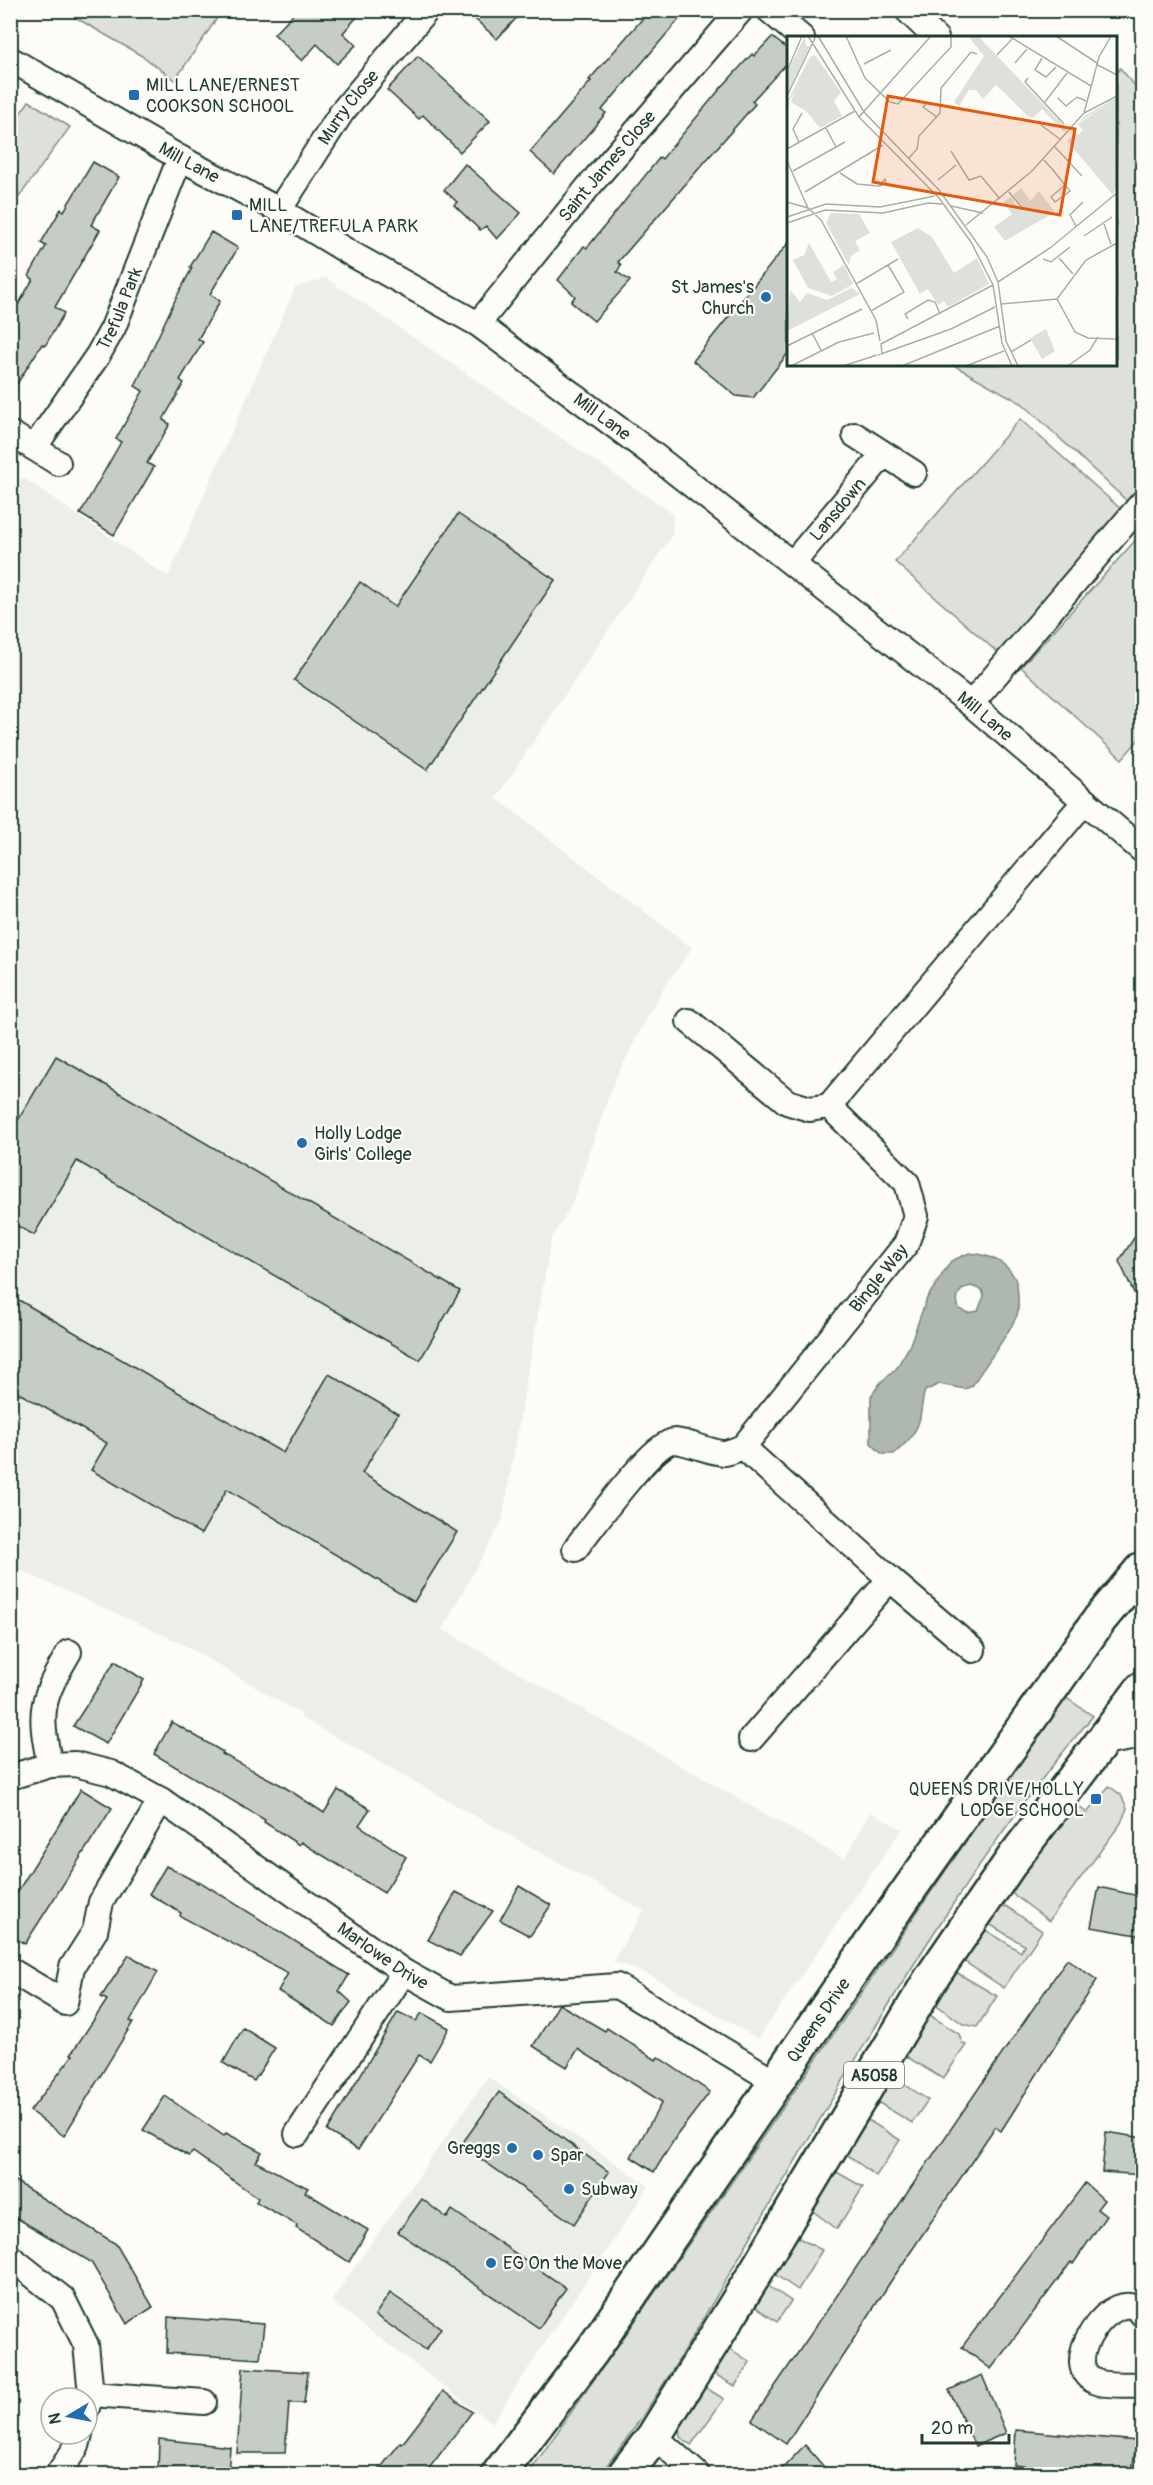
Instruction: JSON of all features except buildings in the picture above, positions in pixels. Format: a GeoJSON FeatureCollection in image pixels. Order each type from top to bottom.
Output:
{"type":"FeatureCollection","features":[{"type":"Feature","properties":{"kind":"highway","name":"Queens Drive"},"geometry":{"type":"LineString","coordinates":[[499,2475],[592,2351],[862,1956],[1093,1629],[1143,1569]]}},
{"type":"Feature","properties":{"kind":"highway","name":"A5058"},"geometry":{"type":"LineString","coordinates":[[625,2475],[654,2436],[757,2270],[932,1977],[1013,1859],[1143,1689]]}},
{"type":"Feature","properties":{"kind":"street","name":"Murry Close"},"geometry":{"type":"LineString","coordinates":[[279,210],[342,112],[428,10]]}},
{"type":"Feature","properties":{"kind":"street","name":"Saint James Close"},"geometry":{"type":"LineString","coordinates":[[478,324],[589,186],[741,10]]}},
{"type":"Feature","properties":{"kind":"street"},"geometry":{"type":"LineString","coordinates":[[769,10],[800,36]]}},
{"type":"Feature","properties":{"kind":"street"},"geometry":{"type":"LineString","coordinates":[[907,10],[934,36]]}},
{"type":"Feature","properties":{"kind":"street","name":"Mill Lane"},"geometry":{"type":"LineString","coordinates":[[18,64],[180,158],[279,210],[350,253],[478,324],[651,453],[793,563],[971,704],[1143,850]]}},
{"type":"Feature","properties":{"kind":"street","name":"Trefula Park"},"geometry":{"type":"LineString","coordinates":[[34,448],[98,355],[113,328],[180,158]]}},
{"type":"Feature","properties":{"kind":"street"},"geometry":{"type":"LineString","coordinates":[[10,433],[58,463]]}},
{"type":"Feature","properties":{"kind":"street"},"geometry":{"type":"LineString","coordinates":[[855,435],[914,473]]}},
{"type":"Feature","properties":{"kind":"street","name":"Lansdown"},"geometry":{"type":"LineString","coordinates":[[793,563],[884,454]]}},
{"type":"Feature","properties":{"kind":"street"},"geometry":{"type":"LineString","coordinates":[[971,704],[1143,503]]}},
{"type":"Feature","properties":{"kind":"street"},"geometry":{"type":"LineString","coordinates":[[689,1022],[787,1102],[810,1109],[829,1106],[1086,801]]}},
{"type":"Feature","properties":{"kind":"street","name":"Bingle Way"},"geometry":{"type":"LineString","coordinates":[[743,1447],[906,1244],[916,1216],[907,1183],[829,1106]]}},
{"type":"Feature","properties":{"kind":"street"},"geometry":{"type":"LineString","coordinates":[[575,1549],[646,1460],[660,1446],[673,1441],[701,1446],[723,1454],[743,1447],[890,1579],[974,1650]]}},
{"type":"Feature","properties":{"kind":"street"},"geometry":{"type":"LineString","coordinates":[[751,1739],[890,1579]]}},
{"type":"Feature","properties":{"kind":"street"},"geometry":{"type":"LineString","coordinates":[[50,1765],[42,1716],[49,1687],[69,1652]]}},
{"type":"Feature","properties":{"kind":"street"},"geometry":{"type":"LineString","coordinates":[[1103,1740],[1143,1733]]}},
{"type":"Feature","properties":{"kind":"street","name":"Marlowe Drive"},"geometry":{"type":"LineString","coordinates":[[10,1777],[50,1765],[75,1764],[111,1773],[160,1800],[404,1972],[451,1998],[617,1986],[776,2082]]}},
{"type":"Feature","properties":{"kind":"street"},"geometry":{"type":"LineString","coordinates":[[10,1970],[65,2003],[72,1967],[95,1931],[101,1902],[160,1800]]}},
{"type":"Feature","properties":{"kind":"street"},"geometry":{"type":"LineString","coordinates":[[297,2134],[404,1972]]}},
{"type":"Feature","properties":{"kind":"street"},"geometry":{"type":"LineString","coordinates":[[10,2257],[63,2299],[86,2345],[88,2386]]}},
{"type":"Feature","properties":{"kind":"street"},"geometry":{"type":"LineString","coordinates":[[1143,2314],[1137,2307],[1131,2305],[1123,2305],[1114,2310],[1089,2336],[1082,2358],[1083,2369],[1088,2377],[1099,2383],[1143,2385]]}},
{"type":"Feature","properties":{"kind":"street"},"geometry":{"type":"LineString","coordinates":[[99,2401],[204,2402]]}},
{"type":"Feature","properties":{"kind":"street"},"geometry":{"type":"LineString","coordinates":[[654,2436],[697,2475]]}},
{"type":"Feature","properties":{"kind":"street"},"geometry":{"type":"LineString","coordinates":[[58,2475],[76,2446]]}},
{"type":"Feature","properties":{"kind":"shaded area"},"geometry":{"type":"Polygon","coordinates":[[[64,11],[222,11],[175,80],[142,56],[64,11]]]}},
{"type":"Feature","properties":{"kind":"shaded area"},"geometry":{"type":"Polygon","coordinates":[[[1120,68],[1142,94],[1142,515],[1023,404],[955,366],[1117,366],[1117,72],[1120,68]]]}},
{"type":"Feature","properties":{"kind":"shaded area"},"geometry":{"type":"Polygon","coordinates":[[[29,101],[70,127],[11,208],[11,126],[29,101]]]}},
{"type":"Feature","properties":{"kind":"shaded area","name":"Holly Lodge Girls' College"},"geometry":{"type":"Polygon","coordinates":[[[326,278],[673,514],[672,535],[496,798],[692,948],[659,995],[614,1081],[572,1204],[551,1240],[502,1521],[442,1629],[844,1859],[870,1812],[902,1829],[758,2039],[650,1975],[613,1961],[644,1911],[300,1717],[301,1714],[179,1642],[11,1566],[11,505],[22,477],[168,577],[295,288],[326,278]]]}},
{"type":"Feature","properties":{"kind":"shaded area"},"geometry":{"type":"Polygon","coordinates":[[[1020,419],[1123,511],[998,653],[895,562],[1020,419]]]}},
{"type":"Feature","properties":{"kind":"shaded area"},"geometry":{"type":"Polygon","coordinates":[[[1142,533],[1142,736],[1122,759],[1021,667],[1142,533]]]}},
{"type":"Feature","properties":{"kind":"shaded area"},"geometry":{"type":"Polygon","coordinates":[[[969,1253],[988,1256],[1004,1265],[1010,1270],[1017,1287],[1017,1315],[972,1386],[965,1389],[939,1384],[925,1391],[914,1433],[894,1454],[882,1454],[871,1443],[871,1396],[881,1382],[896,1369],[909,1347],[927,1298],[951,1261],[969,1253]],[[971,1286],[960,1291],[957,1301],[959,1309],[968,1313],[978,1311],[984,1296],[982,1290],[971,1286]]]}},
{"type":"Feature","properties":{"kind":"shaded area"},"geometry":{"type":"Polygon","coordinates":[[[1065,1697],[1093,1716],[998,1838],[912,1967],[681,2357],[622,2446],[600,2474],[528,2474],[718,2202],[1065,1697]]]}},
{"type":"Feature","properties":{"kind":"shaded area"},"geometry":{"type":"Polygon","coordinates":[[[1109,1786],[1121,1795],[1127,1808],[1121,1823],[1049,1921],[1009,1891],[1074,1803],[1087,1813],[1109,1786]]]}},
{"type":"Feature","properties":{"kind":"shaded area"},"geometry":{"type":"Polygon","coordinates":[[[1006,1906],[1042,1931],[1004,1988],[965,1962],[963,1956],[984,1929],[1021,1952],[1024,1945],[989,1924],[999,1909],[1006,1906]]]}},
{"type":"Feature","properties":{"kind":"shaded area"},"geometry":{"type":"Polygon","coordinates":[[[954,1971],[997,1996],[977,2027],[963,2024],[934,2003],[954,1971]]]}},
{"type":"Feature","properties":{"kind":"shaded area"},"geometry":{"type":"Polygon","coordinates":[[[928,2014],[959,2034],[962,2043],[966,2045],[943,2079],[907,2057],[905,2052],[928,2014]]]}},
{"type":"Feature","properties":{"kind":"shaded area"},"geometry":{"type":"Polygon","coordinates":[[[488,2077],[649,2186],[492,2423],[331,2301],[488,2077]]]}},
{"type":"Feature","properties":{"kind":"shaded area"},"geometry":{"type":"Polygon","coordinates":[[[887,2079],[898,2080],[928,2100],[912,2123],[874,2100],[887,2079]]]}},
{"type":"Feature","properties":{"kind":"shaded area"},"geometry":{"type":"Polygon","coordinates":[[[868,2120],[900,2140],[876,2176],[846,2154],[868,2120]]]}},
{"type":"Feature","properties":{"kind":"shaded area"},"geometry":{"type":"Polygon","coordinates":[[[835,2171],[863,2187],[837,2229],[810,2209],[835,2171]]]}},
{"type":"Feature","properties":{"kind":"shaded area"},"geometry":{"type":"Polygon","coordinates":[[[793,2235],[822,2250],[798,2290],[770,2271],[793,2235]]]}},
{"type":"Feature","properties":{"kind":"shaded area"},"geometry":{"type":"Polygon","coordinates":[[[764,2283],[791,2301],[777,2322],[753,2305],[764,2283]]]}},
{"type":"Feature","properties":{"kind":"shaded area"},"geometry":{"type":"Polygon","coordinates":[[[726,2346],[750,2362],[735,2386],[709,2371],[726,2346]]]}},
{"type":"Feature","properties":{"kind":"shaded area"},"geometry":{"type":"Polygon","coordinates":[[[703,2386],[724,2399],[691,2445],[680,2437],[679,2427],[703,2386]]]}},
{"type":"Feature","properties":{"kind":"place","name":"MILL LANE/ERNEST COOKSON SCHOOL"},"geometry":{"type":"Point","coordinates":[134,95]}},
{"type":"Feature","properties":{"kind":"place","name":"MILL LANE/TREFULA PARK"},"geometry":{"type":"Point","coordinates":[237,215]}},
{"type":"Feature","properties":{"kind":"place","name":"St James's Church"},"geometry":{"type":"Point","coordinates":[766,297]}},
{"type":"Feature","properties":{"kind":"place","name":"Holly Lodge Girls' College"},"geometry":{"type":"Point","coordinates":[302,1143]}},
{"type":"Feature","properties":{"kind":"place","name":"QUEENS DRIVE/HOLLY LODGE SCHOOL"},"geometry":{"type":"Point","coordinates":[1096,1799]}},
{"type":"Feature","properties":{"kind":"place","name":"Greggs"},"geometry":{"type":"Point","coordinates":[512,2148]}},
{"type":"Feature","properties":{"kind":"place","name":"Spar"},"geometry":{"type":"Point","coordinates":[538,2155]}},
{"type":"Feature","properties":{"kind":"place","name":"Subway"},"geometry":{"type":"Point","coordinates":[569,2189]}},
{"type":"Feature","properties":{"kind":"place","name":"EG On the Move"},"geometry":{"type":"Point","coordinates":[491,2263]}}]}
